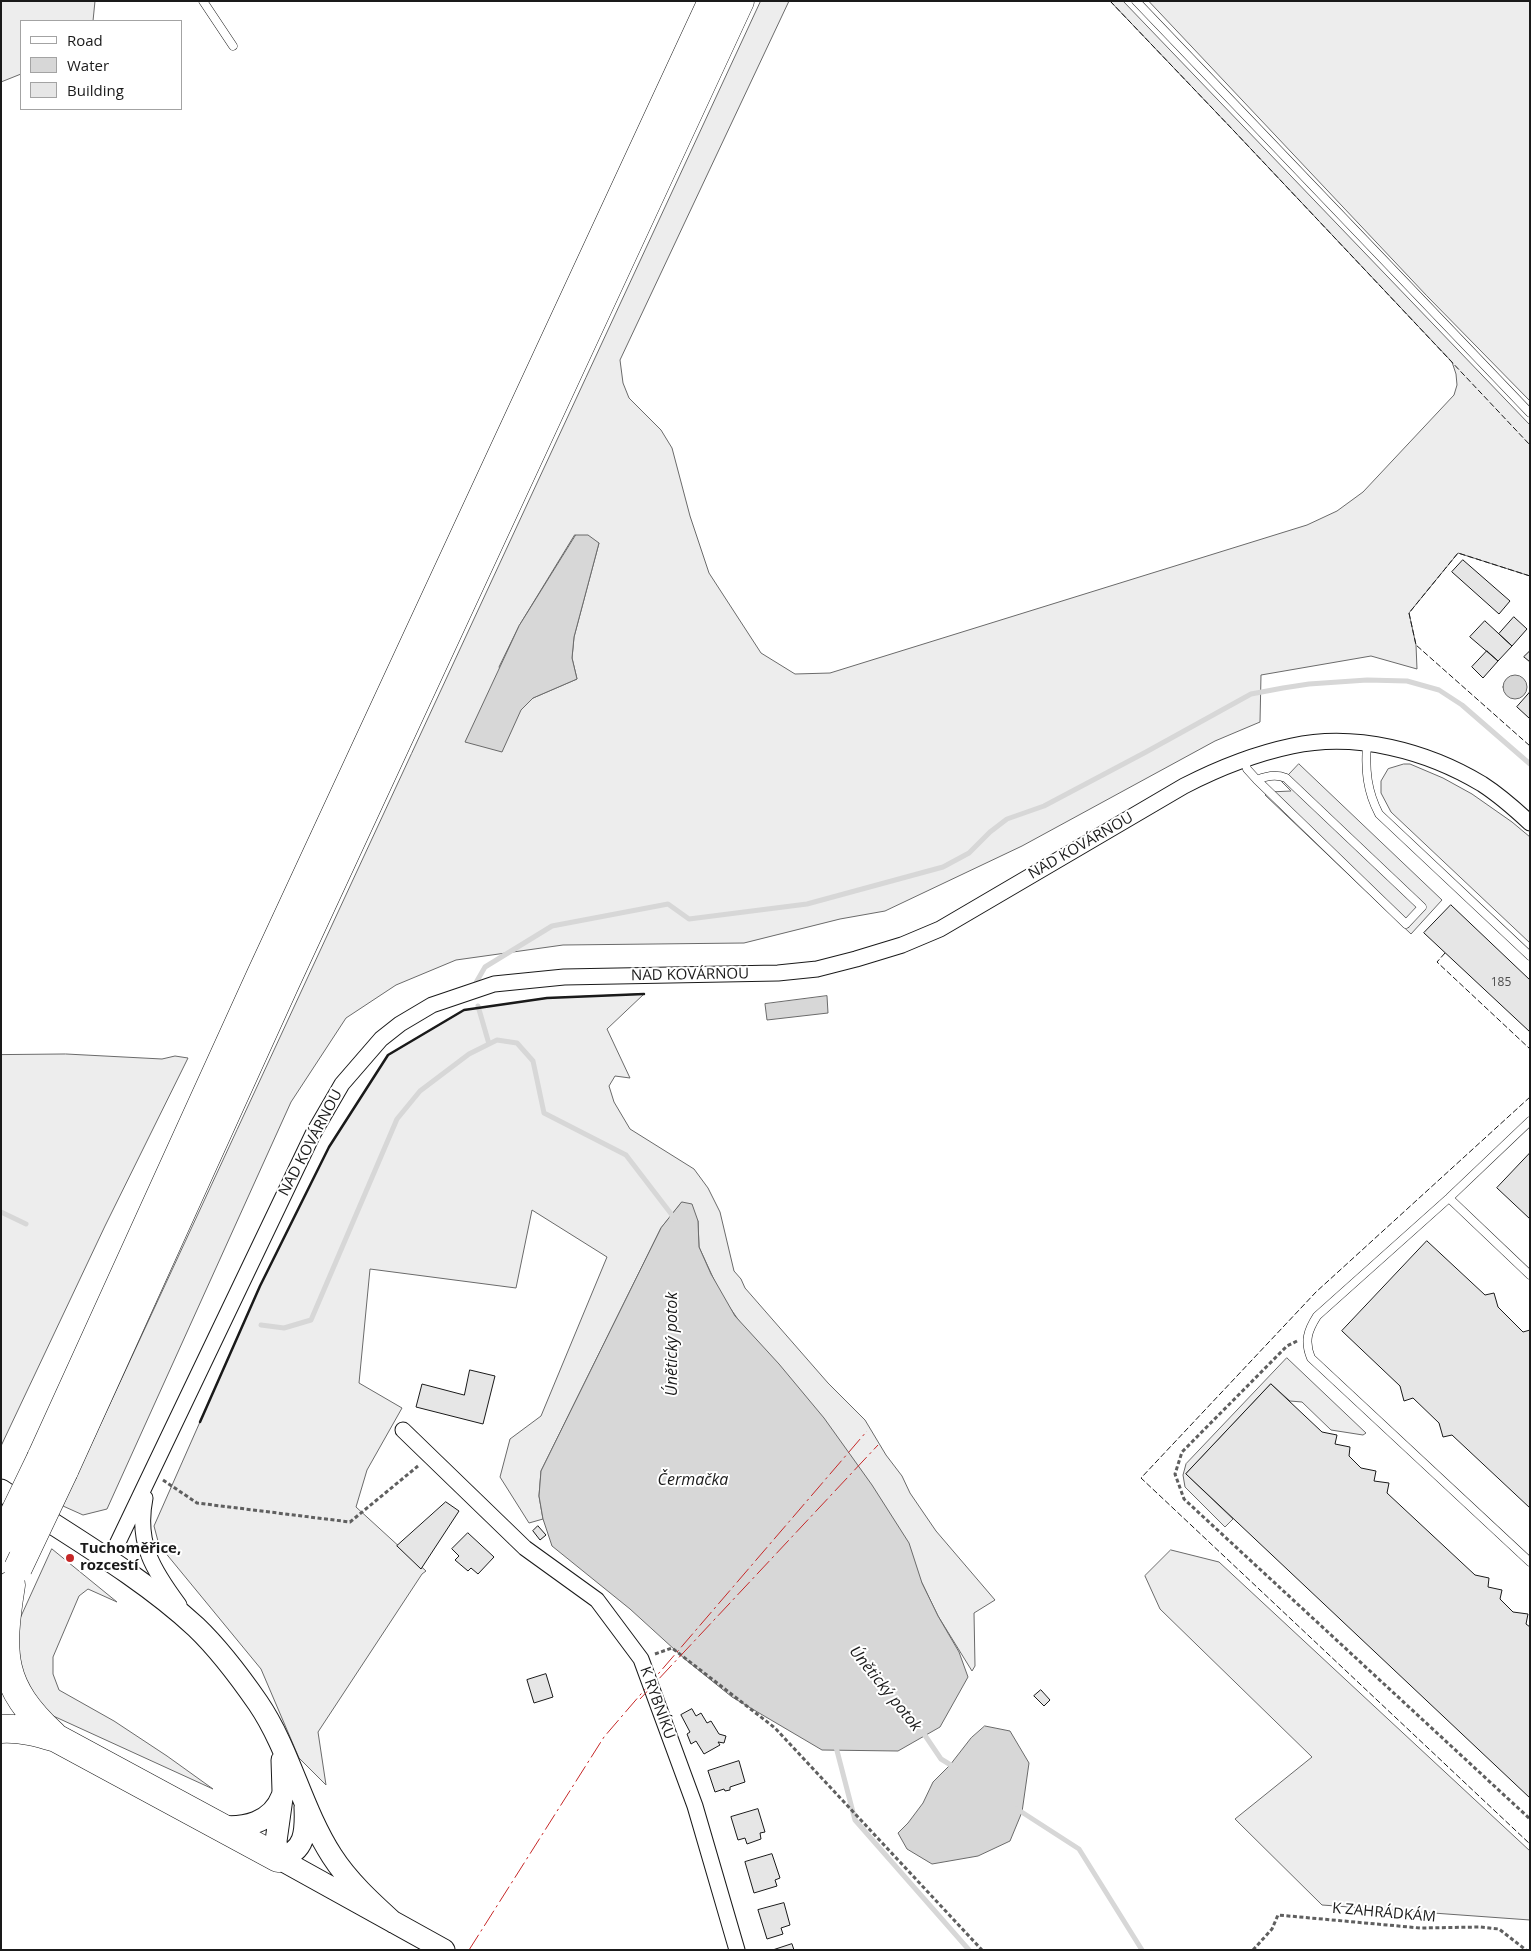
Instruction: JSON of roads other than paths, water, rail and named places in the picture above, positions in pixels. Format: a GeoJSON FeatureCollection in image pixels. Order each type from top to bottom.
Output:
{"type":"FeatureCollection","features":[{"type":"Feature","properties":{"kind":"highway"},"geometry":{"type":"LineString","coordinates":[[56,1738],[21,1703],[13,1690],[3,1657],[2,1641],[10,1587],[53,1464],[266,963],[712,1]]}},
{"type":"Feature","properties":{"kind":"highway"},"geometry":{"type":"LineString","coordinates":[[1,1541],[53,1464],[284,986],[740,1]]}},
{"type":"Feature","properties":{"kind":"highway"},"geometry":{"type":"LineString","coordinates":[[1,1729],[18,1728],[32,1730],[56,1738],[278,1858]]}},
{"type":"Feature","properties":{"kind":"street","name":"NAD KOVÁRNOU"},"geometry":{"type":"LineString","coordinates":[[109,1562],[312,1134],[342,1084],[381,1039],[400,1024],[432,1005],[494,984],[564,977],[778,973],[816,969],[893,948],[940,929],[1184,786],[1215,770],[1280,748],[1313,742],[1367,744],[1390,747],[1412,753],[1456,770],[1484,785],[1530,823]]}},
{"type":"Feature","properties":{"kind":"street","name":"K RYBNÍKU"},"geometry":{"type":"LineString","coordinates":[[403,1430],[525,1548],[597,1600],[641,1659],[695,1806],[737,1950]]}},
{"type":"Feature","properties":{"kind":"street"},"geometry":{"type":"LineString","coordinates":[[150,1476],[142,1510],[142,1525],[147,1551],[162,1581],[196,1627],[259,1704],[273,1729],[305,1804],[332,1856],[360,1891],[394,1922]]}},
{"type":"Feature","properties":{"kind":"street"},"geometry":{"type":"LineString","coordinates":[[1,1490],[156,1595],[196,1627]]}},
{"type":"Feature","properties":{"kind":"street"},"geometry":{"type":"LineString","coordinates":[[273,1729],[282,1762],[283,1791],[276,1841],[278,1858]]}},
{"type":"Feature","properties":{"kind":"street"},"geometry":{"type":"LineString","coordinates":[[216,1826],[238,1828],[264,1819],[278,1805],[283,1791]]}},
{"type":"Feature","properties":{"kind":"street"},"geometry":{"type":"LineString","coordinates":[[278,1858],[294,1852],[302,1841],[306,1829],[305,1804]]}},
{"type":"Feature","properties":{"kind":"street"},"geometry":{"type":"LineString","coordinates":[[278,1858],[444,1950]]}},
{"type":"Feature","properties":{"kind":"lane"},"geometry":{"type":"LineString","coordinates":[[203,1],[232,46]]}},
{"type":"Feature","properties":{"kind":"lane"},"geometry":{"type":"LineString","coordinates":[[1136,1],[1530,413]]}},
{"type":"Feature","properties":{"kind":"lane"},"geometry":{"type":"LineString","coordinates":[[1367,744],[1366,776],[1370,795],[1379,814],[1530,956]]}},
{"type":"Feature","properties":{"kind":"lane"},"geometry":{"type":"LineString","coordinates":[[1244,759],[1247,769],[1257,780],[1406,924],[1422,907],[1286,778],[1280,776],[1257,780]]}},
{"type":"Feature","properties":{"kind":"lane"},"geometry":{"type":"LineString","coordinates":[[1530,1121],[1317,1316],[1309,1329],[1307,1340],[1311,1358],[1530,1562]]}},
{"type":"Feature","properties":{"kind":"lane"},"geometry":{"type":"LineString","coordinates":[[1448,1198],[1530,1275]]}},
{"type":"Feature","properties":{"kind":"water"},"geometry":{"type":"Polygon","coordinates":[[[576,535],[588,535],[599,543],[574,637],[572,658],[577,679],[533,698],[521,710],[502,752],[465,742],[519,626],[576,535]]]}},
{"type":"Feature","properties":{"kind":"water"},"geometry":{"type":"Polygon","coordinates":[[[1515,675],[1523,679],[1527,687],[1523,695],[1515,699],[1507,695],[1503,687],[1507,679],[1515,675]]]}},
{"type":"Feature","properties":{"kind":"water"},"geometry":{"type":"Polygon","coordinates":[[[827,996],[828,1013],[767,1020],[765,1004],[827,996]]]}},
{"type":"Feature","properties":{"kind":"water","name":"Čermačka"},"geometry":{"type":"Polygon","coordinates":[[[682,1202],[692,1204],[698,1221],[699,1247],[711,1274],[735,1316],[779,1364],[824,1418],[872,1485],[909,1543],[922,1583],[959,1652],[968,1677],[940,1727],[898,1751],[822,1750],[732,1697],[686,1660],[630,1609],[552,1546],[543,1519],[539,1496],[541,1471],[661,1228],[682,1202]]]}},
{"type":"Feature","properties":{"kind":"water"},"geometry":{"type":"Polygon","coordinates":[[[985,1726],[1010,1731],[1029,1763],[1022,1812],[1010,1841],[978,1856],[932,1864],[907,1849],[898,1833],[923,1803],[933,1782],[950,1765],[971,1738],[985,1726]]]}},
{"type":"Feature","properties":{"kind":"waterway"},"geometry":{"type":"LineString","coordinates":[[474,986],[485,967],[552,926],[668,904],[689,919],[807,904],[943,867],[969,853],[990,832],[1007,819],[1044,806],[1251,694],[1309,684],[1367,680],[1407,681],[1439,690],[1462,705],[1530,764]]}},
{"type":"Feature","properties":{"kind":"waterway"},"geometry":{"type":"LineString","coordinates":[[478,1006],[489,1044]]}},
{"type":"Feature","properties":{"kind":"waterway","name":"Únětický potok"},"geometry":{"type":"LineString","coordinates":[[261,1325],[284,1328],[311,1320],[397,1119],[420,1091],[469,1054],[497,1040],[517,1043],[533,1061],[544,1113],[626,1155],[672,1215],[672,1219]]}},
{"type":"Feature","properties":{"kind":"waterway","name":"Únětický potok"},"geometry":{"type":"LineString","coordinates":[[1,1212],[26,1224]]}},
{"type":"Feature","properties":{"kind":"waterway","name":"Únětický potok"},"geometry":{"type":"LineString","coordinates":[[922,1731],[941,1759],[954,1767]]}},
{"type":"Feature","properties":{"kind":"waterway"},"geometry":{"type":"LineString","coordinates":[[835,1743],[855,1820],[969,1950]]}},
{"type":"Feature","properties":{"kind":"waterway","name":"Únětický potok"},"geometry":{"type":"LineString","coordinates":[[1017,1809],[1079,1849],[1142,1950]]}},
{"type":"Feature","properties":{"kind":"place","name":"Tuchoměřice, rozcestí"},"geometry":{"type":"Point","coordinates":[70,1558]}}]}
